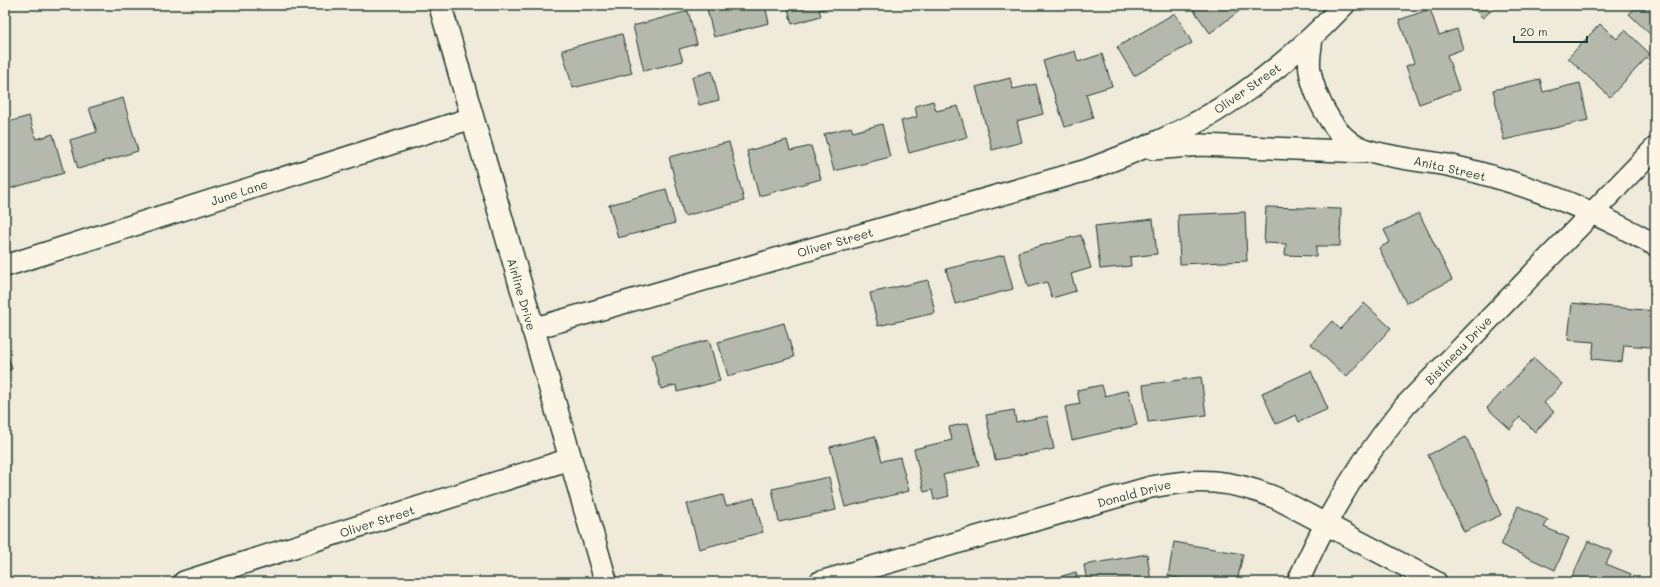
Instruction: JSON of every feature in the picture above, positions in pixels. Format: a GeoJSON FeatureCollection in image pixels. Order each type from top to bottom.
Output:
{"type":"FeatureCollection","features":[{"type":"Feature","properties":{"kind":"main road","name":"Airline Drive"},"geometry":{"type":"LineString","coordinates":[[440,5],[606,582]]}},
{"type":"Feature","properties":{"kind":"street","name":"Oliver Street"},"geometry":{"type":"LineString","coordinates":[[532,329],[1087,170],[1137,151],[1200,121],[1227,104],[1284,62],[1344,5]]}},
{"type":"Feature","properties":{"kind":"street","name":"Anita Street"},"geometry":{"type":"LineString","coordinates":[[1312,37],[1310,71],[1325,110],[1334,126],[1352,144],[1376,152],[1452,166],[1562,200],[1593,213],[1655,245]]}},
{"type":"Feature","properties":{"kind":"street","name":"June Lane"},"geometry":{"type":"LineString","coordinates":[[5,266],[472,118]]}},
{"type":"Feature","properties":{"kind":"street","name":"Oliver Street"},"geometry":{"type":"LineString","coordinates":[[1137,151],[1201,145],[1376,152]]}},
{"type":"Feature","properties":{"kind":"street","name":"Bistineau Drive"},"geometry":{"type":"LineString","coordinates":[[1298,582],[1325,524],[1380,437],[1405,406],[1655,148]]}},
{"type":"Feature","properties":{"kind":"street","name":"Oliver Street"},"geometry":{"type":"LineString","coordinates":[[184,582],[570,459]]}},
{"type":"Feature","properties":{"kind":"street","name":"Donald Drive"},"geometry":{"type":"LineString","coordinates":[[820,582],[1151,488],[1183,481],[1209,481],[1235,484],[1257,490],[1436,582]]}},
{"type":"Feature","properties":{"kind":"building"},"geometry":{"type":"Polygon","coordinates":[[[706,5],[765,5],[769,23],[714,37],[706,5]]]}},
{"type":"Feature","properties":{"kind":"building"},"geometry":{"type":"Polygon","coordinates":[[[787,5],[838,5],[819,10],[821,16],[792,24],[787,5]]]}},
{"type":"Feature","properties":{"kind":"building"},"geometry":{"type":"Polygon","coordinates":[[[1190,5],[1247,5],[1210,33],[1190,5]]]}},
{"type":"Feature","properties":{"kind":"building"},"geometry":{"type":"Polygon","coordinates":[[[1470,5],[1497,5],[1483,18],[1470,5]]]}},
{"type":"Feature","properties":{"kind":"building"},"geometry":{"type":"Polygon","coordinates":[[[1638,5],[1655,5],[1655,39],[1629,14],[1638,5]]]}},
{"type":"Feature","properties":{"kind":"building"},"geometry":{"type":"Polygon","coordinates":[[[1430,9],[1439,35],[1457,29],[1463,49],[1447,55],[1459,90],[1419,104],[1406,66],[1414,63],[1399,20],[1430,9]]]}},
{"type":"Feature","properties":{"kind":"building"},"geometry":{"type":"Polygon","coordinates":[[[688,11],[697,44],[679,49],[683,61],[644,71],[633,26],[688,11]]]}},
{"type":"Feature","properties":{"kind":"building"},"geometry":{"type":"Polygon","coordinates":[[[1175,13],[1192,43],[1134,76],[1117,47],[1175,13]]]}},
{"type":"Feature","properties":{"kind":"building"},"geometry":{"type":"Polygon","coordinates":[[[1600,24],[1617,39],[1625,30],[1650,54],[1610,97],[1568,58],[1600,24]]]}},
{"type":"Feature","properties":{"kind":"building"},"geometry":{"type":"Polygon","coordinates":[[[622,34],[632,73],[573,88],[562,50],[622,34]]]}},
{"type":"Feature","properties":{"kind":"building"},"geometry":{"type":"Polygon","coordinates":[[[1075,51],[1078,62],[1102,54],[1112,86],[1086,94],[1093,118],[1065,127],[1043,61],[1075,51]]]}},
{"type":"Feature","properties":{"kind":"building"},"geometry":{"type":"Polygon","coordinates":[[[712,71],[719,100],[699,105],[692,77],[712,71]]]}},
{"type":"Feature","properties":{"kind":"building"},"geometry":{"type":"Polygon","coordinates":[[[1010,78],[1013,89],[1036,84],[1043,114],[1017,121],[1022,142],[992,150],[976,87],[1010,78]]]}},
{"type":"Feature","properties":{"kind":"building"},"geometry":{"type":"Polygon","coordinates":[[[1540,79],[1543,92],[1580,83],[1588,120],[1504,140],[1493,90],[1540,79]]]}},
{"type":"Feature","properties":{"kind":"building"},"geometry":{"type":"Polygon","coordinates":[[[123,98],[138,151],[78,169],[70,140],[97,132],[89,108],[123,98]]]}},
{"type":"Feature","properties":{"kind":"building"},"geometry":{"type":"Polygon","coordinates":[[[933,101],[936,111],[958,106],[967,137],[909,153],[901,121],[917,117],[915,106],[933,101]]]}},
{"type":"Feature","properties":{"kind":"building"},"geometry":{"type":"Polygon","coordinates":[[[29,116],[36,139],[53,134],[64,173],[5,190],[5,123],[29,116]]]}},
{"type":"Feature","properties":{"kind":"building"},"geometry":{"type":"Polygon","coordinates":[[[882,124],[890,157],[834,171],[824,134],[851,127],[853,132],[882,124]]]}},
{"type":"Feature","properties":{"kind":"building"},"geometry":{"type":"Polygon","coordinates":[[[787,140],[790,151],[811,146],[821,179],[759,196],[747,151],[787,140]]]}},
{"type":"Feature","properties":{"kind":"building"},"geometry":{"type":"Polygon","coordinates":[[[729,142],[744,201],[684,216],[669,157],[729,142]]]}},
{"type":"Feature","properties":{"kind":"building"},"geometry":{"type":"Polygon","coordinates":[[[666,189],[675,223],[618,238],[609,205],[666,189]]]}},
{"type":"Feature","properties":{"kind":"building"},"geometry":{"type":"Polygon","coordinates":[[[1266,207],[1341,209],[1340,246],[1316,246],[1316,256],[1285,255],[1286,244],[1264,243],[1266,207]]]}},
{"type":"Feature","properties":{"kind":"building"},"geometry":{"type":"Polygon","coordinates":[[[1245,212],[1247,261],[1180,264],[1178,215],[1245,212]]]}},
{"type":"Feature","properties":{"kind":"building"},"geometry":{"type":"Polygon","coordinates":[[[1419,213],[1452,280],[1406,303],[1379,248],[1390,242],[1384,230],[1419,213]]]}},
{"type":"Feature","properties":{"kind":"building"},"geometry":{"type":"Polygon","coordinates":[[[1153,219],[1157,254],[1130,257],[1131,266],[1100,269],[1095,226],[1153,219]]]}},
{"type":"Feature","properties":{"kind":"building"},"geometry":{"type":"Polygon","coordinates":[[[1081,235],[1091,268],[1071,274],[1076,291],[1052,298],[1047,282],[1028,287],[1018,252],[1081,235]]]}},
{"type":"Feature","properties":{"kind":"building"},"geometry":{"type":"Polygon","coordinates":[[[1004,255],[1013,289],[955,304],[946,269],[1004,255]]]}},
{"type":"Feature","properties":{"kind":"building"},"geometry":{"type":"Polygon","coordinates":[[[928,280],[935,313],[878,326],[870,293],[928,280]]]}},
{"type":"Feature","properties":{"kind":"building"},"geometry":{"type":"Polygon","coordinates":[[[1364,303],[1391,328],[1346,377],[1311,344],[1332,321],[1340,329],[1364,303]]]}},
{"type":"Feature","properties":{"kind":"building"},"geometry":{"type":"Polygon","coordinates":[[[1572,303],[1654,311],[1650,347],[1624,345],[1622,362],[1592,359],[1594,342],[1568,340],[1572,303]]]}},
{"type":"Feature","properties":{"kind":"building"},"geometry":{"type":"Polygon","coordinates":[[[784,323],[794,357],[728,376],[718,342],[784,323]]]}},
{"type":"Feature","properties":{"kind":"building"},"geometry":{"type":"Polygon","coordinates":[[[709,340],[720,381],[677,392],[676,385],[661,389],[652,355],[709,340]]]}},
{"type":"Feature","properties":{"kind":"building"},"geometry":{"type":"Polygon","coordinates":[[[5,348],[12,369],[5,372],[5,348]]]}},
{"type":"Feature","properties":{"kind":"building"},"geometry":{"type":"Polygon","coordinates":[[[1534,358],[1562,384],[1544,403],[1554,412],[1535,432],[1520,417],[1510,429],[1487,408],[1534,358]]]}},
{"type":"Feature","properties":{"kind":"building"},"geometry":{"type":"Polygon","coordinates":[[[1311,371],[1328,409],[1299,422],[1296,415],[1276,424],[1262,393],[1311,371]]]}},
{"type":"Feature","properties":{"kind":"building"},"geometry":{"type":"Polygon","coordinates":[[[1201,377],[1206,415],[1148,422],[1143,385],[1201,377]]]}},
{"type":"Feature","properties":{"kind":"building"},"geometry":{"type":"Polygon","coordinates":[[[1102,385],[1105,396],[1128,390],[1137,425],[1072,440],[1065,407],[1080,404],[1077,390],[1102,385]]]}},
{"type":"Feature","properties":{"kind":"building"},"geometry":{"type":"Polygon","coordinates":[[[1014,410],[1016,422],[1047,416],[1054,449],[995,460],[986,415],[1014,410]]]}},
{"type":"Feature","properties":{"kind":"building"},"geometry":{"type":"Polygon","coordinates":[[[968,423],[979,466],[943,475],[949,496],[934,500],[932,490],[924,492],[914,449],[952,440],[949,427],[968,423]]]}},
{"type":"Feature","properties":{"kind":"building"},"geometry":{"type":"Polygon","coordinates":[[[875,436],[882,461],[900,457],[909,491],[845,507],[830,447],[875,436]]]}},
{"type":"Feature","properties":{"kind":"building"},"geometry":{"type":"Polygon","coordinates":[[[1466,437],[1501,515],[1464,532],[1428,455],[1466,437]]]}},
{"type":"Feature","properties":{"kind":"building"},"geometry":{"type":"Polygon","coordinates":[[[829,477],[836,510],[779,522],[772,489],[829,477]]]}},
{"type":"Feature","properties":{"kind":"building"},"geometry":{"type":"Polygon","coordinates":[[[723,495],[726,506],[754,498],[763,532],[699,549],[687,504],[723,495]]]}},
{"type":"Feature","properties":{"kind":"building"},"geometry":{"type":"Polygon","coordinates":[[[1518,506],[1548,520],[1544,527],[1569,538],[1555,570],[1501,545],[1518,506]]]}},
{"type":"Feature","properties":{"kind":"building"},"geometry":{"type":"Polygon","coordinates":[[[1588,541],[1612,551],[1606,564],[1631,574],[1627,582],[1570,582],[1588,541]]]}},
{"type":"Feature","properties":{"kind":"building"},"geometry":{"type":"Polygon","coordinates":[[[1174,542],[1243,554],[1237,582],[1186,582],[1186,580],[1168,576],[1174,542]]]}},
{"type":"Feature","properties":{"kind":"building"},"geometry":{"type":"Polygon","coordinates":[[[1147,554],[1151,582],[1087,582],[1084,565],[1147,554]]]}},
{"type":"Feature","properties":{"kind":"building"},"geometry":{"type":"Polygon","coordinates":[[[1076,572],[1079,582],[1042,582],[1076,572]]]}}]}
